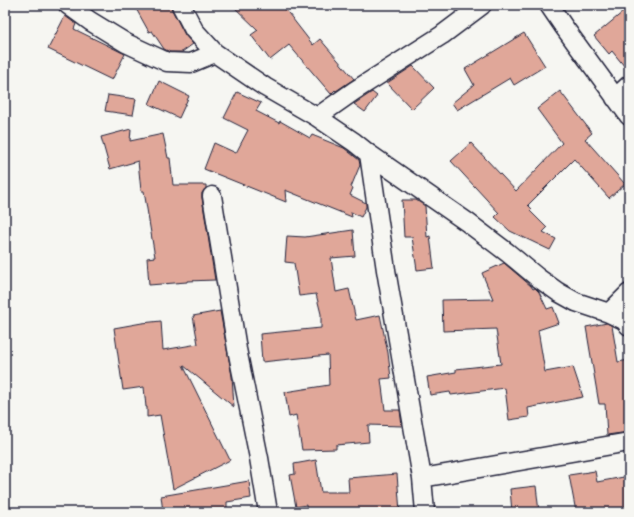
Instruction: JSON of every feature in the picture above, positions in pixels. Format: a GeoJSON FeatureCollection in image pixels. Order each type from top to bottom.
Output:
{"type":"FeatureCollection","features":[{"type":"Feature","properties":{"kind":"street"},"geometry":{"type":"LineString","coordinates":[[68,5],[126,44],[167,62],[190,63],[215,53]]}},
{"type":"Feature","properties":{"kind":"street"},"geometry":{"type":"LineString","coordinates":[[317,117],[354,91],[442,35],[482,5]]}},
{"type":"Feature","properties":{"kind":"street"},"geometry":{"type":"LineString","coordinates":[[549,5],[629,116]]}},
{"type":"Feature","properties":{"kind":"street"},"geometry":{"type":"LineString","coordinates":[[184,6],[194,30],[215,53],[265,86],[317,117],[467,222],[558,292],[576,302],[609,313],[624,320],[629,326]]}},
{"type":"Feature","properties":{"kind":"street"},"geometry":{"type":"LineString","coordinates":[[615,98],[629,85]]}},
{"type":"Feature","properties":{"kind":"street"},"geometry":{"type":"LineString","coordinates":[[369,154],[386,270],[422,478],[425,512]]}},
{"type":"Feature","properties":{"kind":"street"},"geometry":{"type":"LineString","coordinates":[[212,196],[237,349],[268,512]]}},
{"type":"Feature","properties":{"kind":"street"},"geometry":{"type":"LineString","coordinates":[[609,313],[629,293]]}},
{"type":"Feature","properties":{"kind":"street"},"geometry":{"type":"LineString","coordinates":[[422,478],[629,442]]}},
{"type":"Feature","properties":{"kind":"building"},"geometry":{"type":"Polygon","coordinates":[[[134,5],[171,5],[172,10],[185,35],[193,44],[182,52],[170,52],[164,49],[152,31],[149,32],[134,5]]]}},
{"type":"Feature","properties":{"kind":"building"},"geometry":{"type":"Polygon","coordinates":[[[232,5],[282,5],[313,45],[320,39],[354,79],[331,94],[289,45],[270,60],[251,35],[258,30],[232,5]]]}},
{"type":"Feature","properties":{"kind":"building"},"geometry":{"type":"Polygon","coordinates":[[[629,7],[629,72],[612,51],[609,54],[594,36],[629,7]]]}},
{"type":"Feature","properties":{"kind":"building"},"geometry":{"type":"Polygon","coordinates":[[[65,16],[76,24],[74,29],[125,54],[112,80],[48,49],[65,16]]]}},
{"type":"Feature","properties":{"kind":"building"},"geometry":{"type":"Polygon","coordinates":[[[524,33],[545,66],[514,85],[510,78],[457,110],[452,103],[474,85],[465,69],[524,33]]]}},
{"type":"Feature","properties":{"kind":"building"},"geometry":{"type":"Polygon","coordinates":[[[413,66],[434,88],[412,109],[387,83],[413,66]]]}},
{"type":"Feature","properties":{"kind":"building"},"geometry":{"type":"Polygon","coordinates":[[[159,81],[189,96],[179,118],[149,104],[159,81]]]}},
{"type":"Feature","properties":{"kind":"building"},"geometry":{"type":"Polygon","coordinates":[[[560,91],[592,133],[585,139],[625,184],[609,198],[574,159],[528,205],[532,209],[530,211],[547,228],[543,232],[556,239],[550,250],[510,231],[495,217],[499,213],[451,161],[471,143],[516,191],[562,143],[537,109],[560,91]]]}},
{"type":"Feature","properties":{"kind":"building"},"geometry":{"type":"Polygon","coordinates":[[[237,92],[261,103],[256,111],[279,123],[280,121],[310,138],[312,135],[344,148],[359,160],[360,165],[351,187],[353,188],[350,195],[366,203],[366,207],[361,217],[351,212],[352,217],[285,190],[286,202],[204,169],[214,143],[236,153],[248,130],[224,118],[237,92]]]}},
{"type":"Feature","properties":{"kind":"building"},"geometry":{"type":"Polygon","coordinates":[[[372,92],[377,96],[365,112],[354,104],[372,92]]]}},
{"type":"Feature","properties":{"kind":"building"},"geometry":{"type":"Polygon","coordinates":[[[108,95],[136,99],[133,115],[105,111],[108,95]]]}},
{"type":"Feature","properties":{"kind":"building"},"geometry":{"type":"Polygon","coordinates":[[[131,129],[130,141],[163,134],[168,158],[170,158],[173,185],[206,185],[206,188],[202,193],[202,198],[215,280],[149,285],[147,258],[155,257],[144,191],[141,191],[138,161],[110,169],[101,137],[131,129]]]}},
{"type":"Feature","properties":{"kind":"building"},"geometry":{"type":"Polygon","coordinates":[[[402,200],[416,200],[425,206],[427,237],[430,236],[434,268],[417,270],[412,237],[404,237],[402,200]]]}},
{"type":"Feature","properties":{"kind":"building"},"geometry":{"type":"Polygon","coordinates":[[[353,230],[355,256],[331,258],[336,292],[349,289],[356,320],[380,315],[388,353],[391,378],[381,379],[385,410],[400,410],[402,426],[368,425],[369,442],[336,445],[336,449],[302,450],[296,415],[289,417],[285,392],[329,385],[328,355],[262,362],[260,334],[321,328],[321,314],[316,294],[299,296],[294,263],[285,262],[287,236],[305,237],[353,230]]]}},
{"type":"Feature","properties":{"kind":"building"},"geometry":{"type":"Polygon","coordinates":[[[504,263],[533,289],[535,288],[539,292],[547,309],[553,307],[559,323],[538,330],[545,372],[573,367],[583,397],[528,408],[529,417],[509,420],[505,388],[451,395],[450,392],[430,395],[427,377],[456,372],[456,369],[501,364],[496,329],[443,331],[442,300],[493,299],[482,273],[504,263]]]}},
{"type":"Feature","properties":{"kind":"building"},"geometry":{"type":"Polygon","coordinates":[[[220,311],[232,376],[234,407],[183,365],[230,460],[173,489],[160,415],[147,417],[144,387],[123,390],[114,328],[161,321],[163,350],[198,344],[193,316],[220,311]]]}},
{"type":"Feature","properties":{"kind":"building"},"geometry":{"type":"Polygon","coordinates":[[[607,323],[612,326],[618,362],[629,360],[629,432],[607,435],[605,404],[599,404],[586,327],[607,323]]]}},
{"type":"Feature","properties":{"kind":"building"},"geometry":{"type":"Polygon","coordinates":[[[316,460],[321,492],[349,492],[348,478],[397,474],[400,512],[306,512],[306,505],[296,507],[290,475],[295,474],[294,464],[316,460]]]}},
{"type":"Feature","properties":{"kind":"building"},"geometry":{"type":"Polygon","coordinates":[[[595,471],[597,482],[629,476],[629,512],[576,512],[569,475],[595,471]]]}},
{"type":"Feature","properties":{"kind":"building"},"geometry":{"type":"Polygon","coordinates":[[[249,481],[251,498],[227,502],[227,512],[163,512],[161,496],[249,481]]]}},
{"type":"Feature","properties":{"kind":"building"},"geometry":{"type":"Polygon","coordinates":[[[536,486],[539,512],[512,512],[510,489],[536,486]]]}}]}
